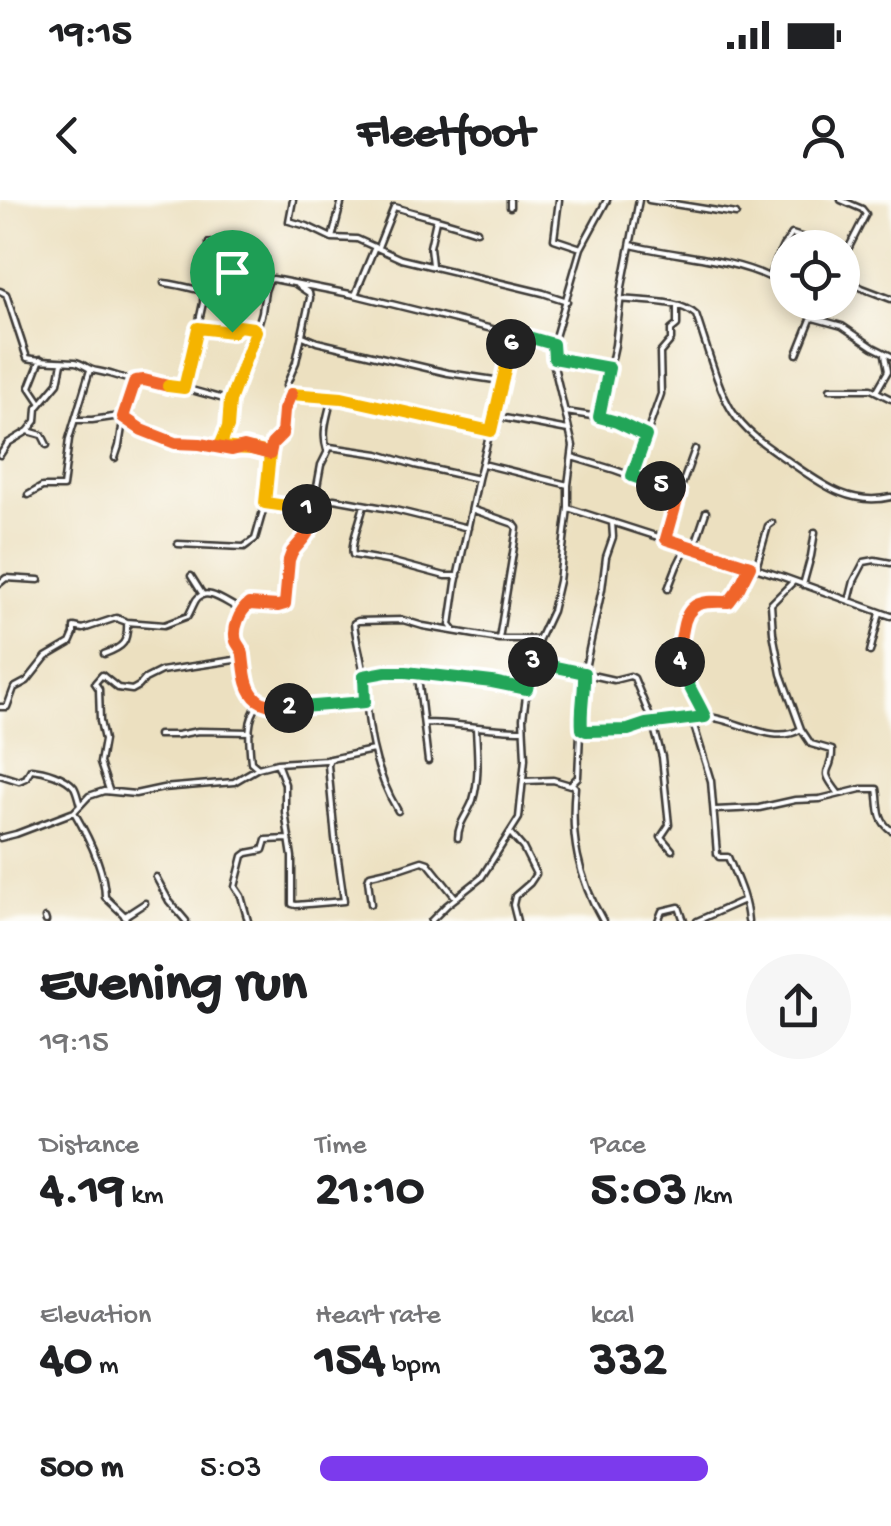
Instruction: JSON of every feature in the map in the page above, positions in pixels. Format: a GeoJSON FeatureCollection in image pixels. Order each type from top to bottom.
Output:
{"type":"FeatureCollection","features":[{"type":"Feature","properties":{"kind":"street"},"geometry":{"type":"LineString","coordinates":[[293,200],[289,221],[332,238],[357,239],[401,258],[567,301]]}},
{"type":"Feature","properties":{"kind":"street"},"geometry":{"type":"LineString","coordinates":[[332,238],[342,200]]}},
{"type":"Feature","properties":{"kind":"street"},"geometry":{"type":"LineString","coordinates":[[560,200],[554,239],[580,248]]}},
{"type":"Feature","properties":{"kind":"street"},"geometry":{"type":"LineString","coordinates":[[432,921],[482,878],[521,810],[527,689],[538,639],[554,601],[572,457],[553,344],[580,248],[606,200]]}},
{"type":"Feature","properties":{"kind":"street"},"geometry":{"type":"LineString","coordinates":[[599,417],[616,343],[639,200]]}},
{"type":"Feature","properties":{"kind":"street"},"geometry":{"type":"LineString","coordinates":[[649,200],[736,214]]}},
{"type":"Feature","properties":{"kind":"street"},"geometry":{"type":"LineString","coordinates":[[704,209],[706,200]]}},
{"type":"Feature","properties":{"kind":"street"},"geometry":{"type":"LineString","coordinates":[[841,200],[862,208],[866,214],[857,230]]}},
{"type":"Feature","properties":{"kind":"street"},"geometry":{"type":"LineString","coordinates":[[354,295],[394,207],[477,231]]}},
{"type":"Feature","properties":{"kind":"street"},"geometry":{"type":"LineString","coordinates":[[432,265],[430,247],[436,220]]}},
{"type":"Feature","properties":{"kind":"street"},"geometry":{"type":"LineString","coordinates":[[184,388],[210,271],[209,243]]}},
{"type":"Feature","properties":{"kind":"street"},"geometry":{"type":"LineString","coordinates":[[631,245],[770,275]]}},
{"type":"Feature","properties":{"kind":"street"},"geometry":{"type":"LineString","coordinates":[[220,446],[228,427],[230,401],[270,280],[354,295],[553,344]]}},
{"type":"Feature","properties":{"kind":"street"},"geometry":{"type":"LineString","coordinates":[[292,281],[310,298],[303,336],[286,386],[291,393],[402,410],[491,431]]}},
{"type":"Feature","properties":{"kind":"street"},"geometry":{"type":"LineString","coordinates":[[164,283],[224,297],[243,298],[265,291]]}},
{"type":"Feature","properties":{"kind":"street"},"geometry":{"type":"LineString","coordinates":[[860,287],[891,299]]}},
{"type":"Feature","properties":{"kind":"street"},"geometry":{"type":"LineString","coordinates":[[0,291],[6,294],[24,354],[33,360],[79,363],[90,370],[230,401]]}},
{"type":"Feature","properties":{"kind":"street"},"geometry":{"type":"LineString","coordinates":[[203,303],[224,297]]}},
{"type":"Feature","properties":{"kind":"street"},"geometry":{"type":"LineString","coordinates":[[620,300],[692,310],[730,408],[751,434],[812,480],[836,492],[866,500],[891,497]]}},
{"type":"Feature","properties":{"kind":"street"},"geometry":{"type":"LineString","coordinates":[[632,476],[660,394],[660,354],[677,325],[677,306]]}},
{"type":"Feature","properties":{"kind":"street"},"geometry":{"type":"LineString","coordinates":[[797,354],[812,320]]}},
{"type":"Feature","properties":{"kind":"street"},"geometry":{"type":"LineString","coordinates":[[820,320],[842,326],[888,355],[889,369],[876,390]]}},
{"type":"Feature","properties":{"kind":"street"},"geometry":{"type":"LineString","coordinates":[[198,328],[230,333],[239,326],[256,331]]}},
{"type":"Feature","properties":{"kind":"street"},"geometry":{"type":"LineString","coordinates":[[448,628],[478,480],[514,333]]}},
{"type":"Feature","properties":{"kind":"street"},"geometry":{"type":"LineString","coordinates":[[303,336],[448,373],[501,381]]}},
{"type":"Feature","properties":{"kind":"street"},"geometry":{"type":"LineString","coordinates":[[554,358],[609,368]]}},
{"type":"Feature","properties":{"kind":"street"},"geometry":{"type":"LineString","coordinates":[[40,402],[30,386],[41,359]]}},
{"type":"Feature","properties":{"kind":"street"},"geometry":{"type":"LineString","coordinates":[[0,454],[38,419],[36,410],[58,383],[62,363]]}},
{"type":"Feature","properties":{"kind":"street"},"geometry":{"type":"LineString","coordinates":[[28,495],[42,487],[63,487],[66,452],[90,370]]}},
{"type":"Feature","properties":{"kind":"street"},"geometry":{"type":"LineString","coordinates":[[114,458],[135,381]]}},
{"type":"Feature","properties":{"kind":"street"},"geometry":{"type":"LineString","coordinates":[[830,389],[876,390],[891,399]]}},
{"type":"Feature","properties":{"kind":"street"},"geometry":{"type":"LineString","coordinates":[[178,544],[248,546],[257,535],[272,444],[282,434],[284,410],[291,393]]}},
{"type":"Feature","properties":{"kind":"street"},"geometry":{"type":"LineString","coordinates":[[332,397],[325,426],[327,450],[314,503],[315,522],[289,560],[285,604],[251,604],[242,610],[236,641],[242,648],[250,691],[260,702],[296,708],[365,702]]}},
{"type":"Feature","properties":{"kind":"street"},"geometry":{"type":"LineString","coordinates":[[566,412],[617,422],[646,436]]}},
{"type":"Feature","properties":{"kind":"street"},"geometry":{"type":"LineString","coordinates":[[494,416],[570,431]]}},
{"type":"Feature","properties":{"kind":"street"},"geometry":{"type":"LineString","coordinates":[[75,420],[123,417],[142,430],[175,443],[232,450],[255,448],[270,454]]}},
{"type":"Feature","properties":{"kind":"street"},"geometry":{"type":"LineString","coordinates":[[28,431],[44,436],[47,445]]}},
{"type":"Feature","properties":{"kind":"street"},"geometry":{"type":"LineString","coordinates":[[327,450],[336,446],[378,454],[478,480]]}},
{"type":"Feature","properties":{"kind":"street"},"geometry":{"type":"LineString","coordinates":[[666,539],[695,449]]}},
{"type":"Feature","properties":{"kind":"street"},"geometry":{"type":"LineString","coordinates":[[572,457],[679,493]]}},
{"type":"Feature","properties":{"kind":"street"},"geometry":{"type":"LineString","coordinates":[[483,464],[568,486]]}},
{"type":"Feature","properties":{"kind":"street"},"geometry":{"type":"LineString","coordinates":[[265,503],[306,510],[314,503],[330,499],[468,528]]}},
{"type":"Feature","properties":{"kind":"street"},"geometry":{"type":"LineString","coordinates":[[364,505],[352,545],[353,556],[458,576]]}},
{"type":"Feature","properties":{"kind":"street"},"geometry":{"type":"LineString","coordinates":[[568,508],[891,616]]}},
{"type":"Feature","properties":{"kind":"street"},"geometry":{"type":"LineString","coordinates":[[472,510],[517,528],[500,639]]}},
{"type":"Feature","properties":{"kind":"street"},"geometry":{"type":"LineString","coordinates":[[668,589],[676,566],[691,547],[706,512]]}},
{"type":"Feature","properties":{"kind":"street"},"geometry":{"type":"LineString","coordinates":[[570,785],[578,777],[584,673],[613,536],[612,522]]}},
{"type":"Feature","properties":{"kind":"street"},"geometry":{"type":"LineString","coordinates":[[705,717],[678,656],[683,620],[698,604],[729,602],[753,567],[772,523]]}},
{"type":"Feature","properties":{"kind":"street"},"geometry":{"type":"LineString","coordinates":[[803,585],[815,532]]}},
{"type":"Feature","properties":{"kind":"street"},"geometry":{"type":"LineString","coordinates":[[849,600],[864,562],[891,563]]}},
{"type":"Feature","properties":{"kind":"street"},"geometry":{"type":"LineString","coordinates":[[191,576],[203,594],[222,598],[242,610]]}},
{"type":"Feature","properties":{"kind":"street"},"geometry":{"type":"LineString","coordinates":[[0,583],[6,578],[39,580]]}},
{"type":"Feature","properties":{"kind":"street"},"geometry":{"type":"LineString","coordinates":[[793,582],[770,607],[781,674],[811,744],[832,750],[826,774],[839,794]]}},
{"type":"Feature","properties":{"kind":"street"},"geometry":{"type":"LineString","coordinates":[[0,707],[9,705],[14,688],[28,681],[46,657],[70,643],[74,627],[83,629],[116,618],[156,626],[172,623],[190,614],[203,594]]}},
{"type":"Feature","properties":{"kind":"street"},"geometry":{"type":"LineString","coordinates":[[870,652],[880,612]]}},
{"type":"Feature","properties":{"kind":"street"},"geometry":{"type":"LineString","coordinates":[[398,811],[379,775],[373,750],[355,622],[402,620],[500,639],[538,639]]}},
{"type":"Feature","properties":{"kind":"street"},"geometry":{"type":"LineString","coordinates":[[104,654],[126,641],[126,622]]}},
{"type":"Feature","properties":{"kind":"street"},"geometry":{"type":"LineString","coordinates":[[109,790],[100,763],[104,740],[99,688],[95,683],[102,674],[118,688],[132,690],[159,672],[243,658]]}},
{"type":"Feature","properties":{"kind":"street"},"geometry":{"type":"LineString","coordinates":[[532,662],[614,680],[632,676],[653,724],[662,757],[669,824],[660,837],[672,850]]}},
{"type":"Feature","properties":{"kind":"street"},"geometry":{"type":"LineString","coordinates":[[364,676],[386,672],[527,689]]}},
{"type":"Feature","properties":{"kind":"street"},"geometry":{"type":"LineString","coordinates":[[418,675],[428,761]]}},
{"type":"Feature","properties":{"kind":"street"},"geometry":{"type":"LineString","coordinates":[[245,774],[251,762],[252,714],[260,702]]}},
{"type":"Feature","properties":{"kind":"street"},"geometry":{"type":"LineString","coordinates":[[582,729],[628,730],[705,717],[769,733],[794,733],[801,728]]}},
{"type":"Feature","properties":{"kind":"street"},"geometry":{"type":"LineString","coordinates":[[692,718],[711,781],[718,856],[728,856],[738,878],[748,921]]}},
{"type":"Feature","properties":{"kind":"street"},"geometry":{"type":"LineString","coordinates":[[424,723],[524,730]]}},
{"type":"Feature","properties":{"kind":"street"},"geometry":{"type":"LineString","coordinates":[[458,838],[476,787],[476,728]]}},
{"type":"Feature","properties":{"kind":"street"},"geometry":{"type":"LineString","coordinates":[[158,736],[198,731],[250,732]]}},
{"type":"Feature","properties":{"kind":"street"},"geometry":{"type":"LineString","coordinates":[[0,838],[74,812],[88,796],[109,790],[134,794],[234,782],[258,768],[277,763],[330,759],[373,750]]}},
{"type":"Feature","properties":{"kind":"street"},"geometry":{"type":"LineString","coordinates":[[277,763],[284,784],[293,905],[344,900],[330,759]]}},
{"type":"Feature","properties":{"kind":"street"},"geometry":{"type":"LineString","coordinates":[[251,762],[258,768]]}},
{"type":"Feature","properties":{"kind":"street"},"geometry":{"type":"LineString","coordinates":[[0,776],[22,781],[31,769],[41,770],[74,787],[80,805]]}},
{"type":"Feature","properties":{"kind":"street"},"geometry":{"type":"LineString","coordinates":[[524,780],[553,780],[575,788],[572,826],[577,854],[603,921]]}},
{"type":"Feature","properties":{"kind":"street"},"geometry":{"type":"LineString","coordinates":[[713,810],[759,808],[860,788],[877,789],[880,816],[891,830]]}},
{"type":"Feature","properties":{"kind":"street"},"geometry":{"type":"LineString","coordinates":[[74,812],[94,852],[105,897],[126,919],[145,903]]}},
{"type":"Feature","properties":{"kind":"street"},"geometry":{"type":"LineString","coordinates":[[510,832],[536,874],[515,896],[517,921]]}},
{"type":"Feature","properties":{"kind":"street"},"geometry":{"type":"LineString","coordinates":[[248,921],[235,887],[243,856],[263,850],[266,840],[288,840]]}},
{"type":"Feature","properties":{"kind":"street"},"geometry":{"type":"LineString","coordinates":[[371,904],[370,875],[422,860],[456,898]]}},
{"type":"Feature","properties":{"kind":"street"},"geometry":{"type":"LineString","coordinates":[[156,877],[186,921]]}},
{"type":"Feature","properties":{"kind":"street"},"geometry":{"type":"LineString","coordinates":[[697,921],[744,900]]}},
{"type":"Feature","properties":{"kind":"street"},"geometry":{"type":"LineString","coordinates":[[658,921],[662,911],[678,907],[684,921]]}},
{"type":"Feature","properties":{"kind":"route"},"geometry":{"type":"LineString","coordinates":[[232,332],[198,328],[184,388],[135,381],[123,417],[142,430],[175,443],[232,450],[244,447],[255,448],[260,450],[270,454],[272,444],[282,434],[284,410],[291,393],[342,398],[491,431],[514,333],[553,344],[554,358],[609,368],[599,417],[646,436],[632,476],[679,493],[666,539],[750,566],[729,602],[698,604],[683,620],[678,656],[705,717],[628,730],[584,730],[584,673],[532,662],[527,689],[386,672],[364,676],[365,702],[296,708],[260,702],[250,691],[242,648],[236,641],[237,622],[249,604],[285,604],[289,560],[315,522],[314,503],[306,510],[265,503],[270,454],[255,448],[244,447],[236,450],[232,450],[225,447],[220,446],[228,427],[230,401],[256,331],[239,326],[232,332]]}}]}
